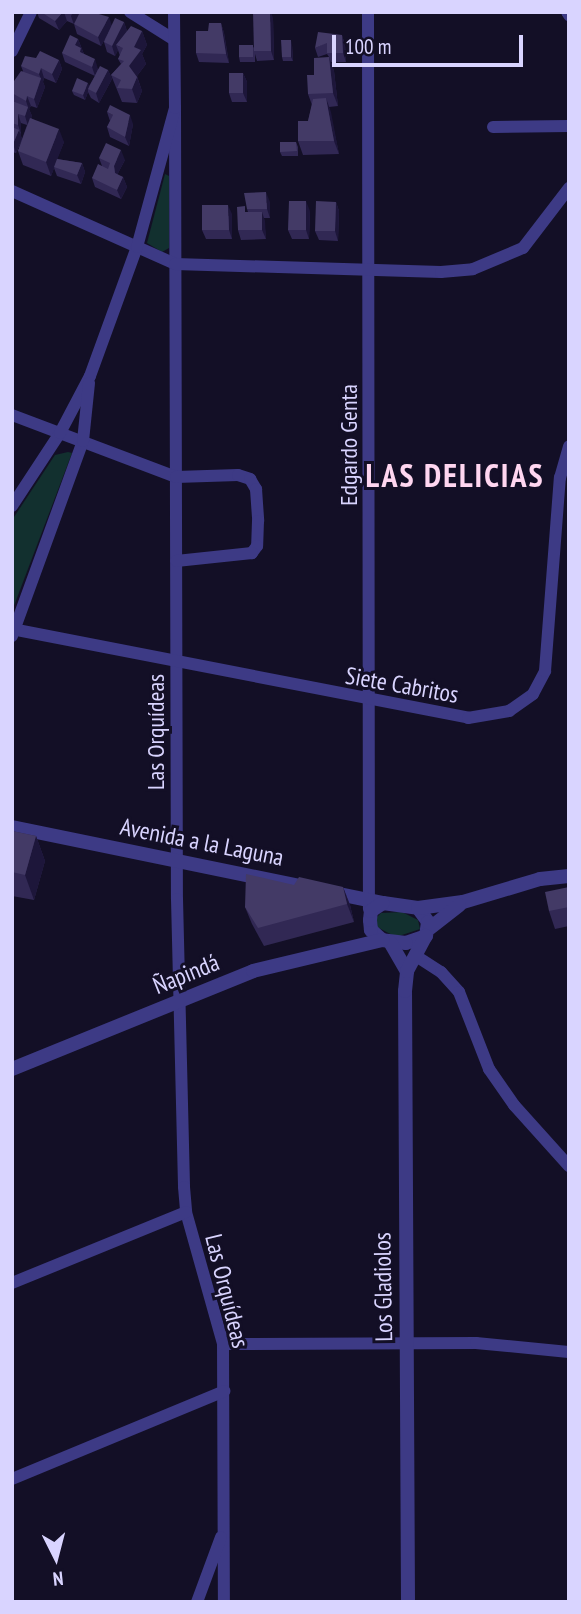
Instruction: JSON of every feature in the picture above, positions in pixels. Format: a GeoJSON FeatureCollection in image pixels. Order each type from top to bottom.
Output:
{"type":"FeatureCollection","features":[{"type":"Feature","properties":{"kind":"street"},"geometry":{"type":"LineString","coordinates":[[12,51],[31,12]]}},
{"type":"Feature","properties":{"kind":"street"},"geometry":{"type":"LineString","coordinates":[[130,12],[173,39]]}},
{"type":"Feature","properties":{"kind":"street","name":"Las Orquídeas"},"geometry":{"type":"LineString","coordinates":[[174,12],[177,862],[186,1212],[223,1344],[225,1602]]}},
{"type":"Feature","properties":{"kind":"street","name":"Edgardo Genta"},"geometry":{"type":"LineString","coordinates":[[368,12],[369,701],[376,901]]}},
{"type":"Feature","properties":{"kind":"street"},"geometry":{"type":"LineString","coordinates":[[12,506],[60,433],[90,376],[137,247],[174,108]]}},
{"type":"Feature","properties":{"kind":"street"},"geometry":{"type":"LineString","coordinates":[[493,127],[569,126]]}},
{"type":"Feature","properties":{"kind":"street"},"geometry":{"type":"LineString","coordinates":[[12,191],[175,264],[441,272],[502,260],[523,248],[543,227],[569,188]]}},
{"type":"Feature","properties":{"kind":"street"},"geometry":{"type":"LineString","coordinates":[[13,632],[83,441],[90,376]]}},
{"type":"Feature","properties":{"kind":"street"},"geometry":{"type":"LineString","coordinates":[[12,415],[176,477],[238,475],[250,479],[256,489],[258,521],[257,546],[248,556],[176,561]]}},
{"type":"Feature","properties":{"kind":"street","name":"Siete Cabritos"},"geometry":{"type":"LineString","coordinates":[[13,632],[468,718],[509,711],[533,694],[550,645],[569,446]]}},
{"type":"Feature","properties":{"kind":"street","name":"Avenida a la Laguna"},"geometry":{"type":"LineString","coordinates":[[12,827],[418,908]]}},
{"type":"Feature","properties":{"kind":"street"},"geometry":{"type":"LineString","coordinates":[[428,932],[418,908],[463,902],[540,878],[569,876]]}},
{"type":"Feature","properties":{"kind":"street"},"geometry":{"type":"LineString","coordinates":[[376,901],[371,911],[371,930],[386,941],[407,971],[428,932],[463,902]]}},
{"type":"Feature","properties":{"kind":"street","name":"Ñapindá"},"geometry":{"type":"LineString","coordinates":[[12,1069],[253,971],[386,941],[416,942],[428,932]]}},
{"type":"Feature","properties":{"kind":"street"},"geometry":{"type":"LineString","coordinates":[[416,956],[454,986],[489,1069],[514,1105],[569,1166]]}},
{"type":"Feature","properties":{"kind":"street","name":"Los Gladiolos"},"geometry":{"type":"LineString","coordinates":[[407,971],[408,1602]]}},
{"type":"Feature","properties":{"kind":"street"},"geometry":{"type":"LineString","coordinates":[[12,1283],[186,1212]]}},
{"type":"Feature","properties":{"kind":"street"},"geometry":{"type":"LineString","coordinates":[[223,1344],[476,1343],[569,1352]]}},
{"type":"Feature","properties":{"kind":"street"},"geometry":{"type":"LineString","coordinates":[[12,1479],[224,1391]]}},
{"type":"Feature","properties":{"kind":"street"},"geometry":{"type":"LineString","coordinates":[[197,1602],[224,1530]]}},
{"type":"Feature","properties":{"kind":"green space"},"geometry":{"type":"Polygon","coordinates":[[[165,174],[169,176],[169,248],[162,252],[147,243],[165,174]]]}},
{"type":"Feature","properties":{"kind":"green space"},"geometry":{"type":"Polygon","coordinates":[[[72,453],[12,611],[12,520],[55,455],[72,453]]]}},
{"type":"Feature","properties":{"kind":"green space"},"geometry":{"type":"Polygon","coordinates":[[[402,912],[418,920],[420,929],[396,937],[377,927],[375,919],[381,913],[402,912]]]}},
{"type":"Feature","properties":{"kind":"building"},"geometry":{"type":"Polygon","coordinates":[[[41,12],[63,12],[55,21],[41,12]]]}},
{"type":"Feature","properties":{"kind":"building"},"geometry":{"type":"Polygon","coordinates":[[[80,12],[109,17],[98,37],[74,24],[80,12]]]}},
{"type":"Feature","properties":{"kind":"building"},"geometry":{"type":"Polygon","coordinates":[[[253,12],[270,12],[271,51],[254,51],[253,12]]]}},
{"type":"Feature","properties":{"kind":"building"},"geometry":{"type":"Polygon","coordinates":[[[115,18],[124,22],[112,46],[104,42],[115,18]]]}},
{"type":"Feature","properties":{"kind":"building"},"geometry":{"type":"Polygon","coordinates":[[[209,23],[221,23],[226,54],[196,53],[196,31],[208,31],[209,23]]]}},
{"type":"Feature","properties":{"kind":"building"},"geometry":{"type":"Polygon","coordinates":[[[131,26],[142,31],[134,47],[141,50],[129,66],[137,77],[132,89],[117,88],[121,80],[111,75],[124,61],[118,59],[123,48],[116,45],[131,26]]]}},
{"type":"Feature","properties":{"kind":"building"},"geometry":{"type":"Polygon","coordinates":[[[318,32],[342,35],[343,53],[327,53],[327,43],[315,48],[318,32]]]}},
{"type":"Feature","properties":{"kind":"building"},"geometry":{"type":"Polygon","coordinates":[[[70,35],[78,39],[75,45],[81,48],[80,52],[95,59],[92,67],[62,53],[70,35]]]}},
{"type":"Feature","properties":{"kind":"building"},"geometry":{"type":"Polygon","coordinates":[[[281,40],[291,40],[291,57],[282,57],[281,40]]]}},
{"type":"Feature","properties":{"kind":"building"},"geometry":{"type":"Polygon","coordinates":[[[239,45],[253,45],[253,57],[239,57],[239,45]]]}},
{"type":"Feature","properties":{"kind":"building"},"geometry":{"type":"Polygon","coordinates":[[[40,51],[59,60],[52,74],[41,68],[39,74],[21,66],[25,56],[36,58],[40,51]]]}},
{"type":"Feature","properties":{"kind":"building"},"geometry":{"type":"Polygon","coordinates":[[[329,57],[333,93],[308,94],[307,75],[314,75],[314,58],[329,57]]]}},
{"type":"Feature","properties":{"kind":"building"},"geometry":{"type":"Polygon","coordinates":[[[100,66],[108,70],[96,93],[88,89],[100,66]]]}},
{"type":"Feature","properties":{"kind":"building"},"geometry":{"type":"Polygon","coordinates":[[[21,71],[41,78],[34,99],[27,96],[26,101],[12,93],[12,84],[21,71]]]}},
{"type":"Feature","properties":{"kind":"building"},"geometry":{"type":"Polygon","coordinates":[[[229,73],[243,73],[243,93],[229,93],[229,73]]]}},
{"type":"Feature","properties":{"kind":"building"},"geometry":{"type":"Polygon","coordinates":[[[77,78],[88,83],[83,95],[72,91],[77,78]]]}},
{"type":"Feature","properties":{"kind":"building"},"geometry":{"type":"Polygon","coordinates":[[[326,98],[334,141],[298,141],[298,121],[308,121],[313,99],[326,98]]]}},
{"type":"Feature","properties":{"kind":"building"},"geometry":{"type":"Polygon","coordinates":[[[12,101],[28,107],[25,116],[18,114],[18,125],[12,123],[12,101]]]}},
{"type":"Feature","properties":{"kind":"building"},"geometry":{"type":"Polygon","coordinates":[[[110,105],[130,115],[125,137],[107,127],[113,115],[107,112],[110,105]]]}},
{"type":"Feature","properties":{"kind":"building"},"geometry":{"type":"Polygon","coordinates":[[[30,118],[59,129],[46,162],[18,151],[30,118]]]}},
{"type":"Feature","properties":{"kind":"building"},"geometry":{"type":"Polygon","coordinates":[[[12,127],[19,130],[13,144],[12,144],[12,127]]]}},
{"type":"Feature","properties":{"kind":"building"},"geometry":{"type":"Polygon","coordinates":[[[280,142],[296,142],[297,151],[280,152],[280,142]]]}},
{"type":"Feature","properties":{"kind":"building"},"geometry":{"type":"Polygon","coordinates":[[[106,143],[121,150],[114,166],[115,173],[123,177],[117,190],[92,178],[98,164],[108,169],[110,163],[99,158],[106,143]]]}},
{"type":"Feature","properties":{"kind":"building"},"geometry":{"type":"Polygon","coordinates":[[[57,159],[82,163],[77,175],[54,167],[57,159]]]}},
{"type":"Feature","properties":{"kind":"building"},"geometry":{"type":"Polygon","coordinates":[[[266,192],[267,209],[247,209],[244,193],[266,192]]]}},
{"type":"Feature","properties":{"kind":"building"},"geometry":{"type":"Polygon","coordinates":[[[289,201],[306,201],[306,230],[288,230],[289,201]]]}},
{"type":"Feature","properties":{"kind":"building"},"geometry":{"type":"Polygon","coordinates":[[[316,201],[336,202],[335,231],[315,231],[316,201]]]}},
{"type":"Feature","properties":{"kind":"building"},"geometry":{"type":"Polygon","coordinates":[[[202,205],[228,205],[229,230],[202,230],[202,205]]]}},
{"type":"Feature","properties":{"kind":"building"},"geometry":{"type":"Polygon","coordinates":[[[245,206],[245,212],[262,212],[262,230],[238,230],[237,207],[245,206]]]}},
{"type":"Feature","properties":{"kind":"building"},"geometry":{"type":"Polygon","coordinates":[[[12,831],[36,836],[25,875],[12,872],[12,831]]]}},
{"type":"Feature","properties":{"kind":"building"},"geometry":{"type":"Polygon","coordinates":[[[246,874],[294,885],[299,877],[343,887],[347,904],[258,928],[245,907],[246,874]]]}},
{"type":"Feature","properties":{"kind":"building"},"geometry":{"type":"Polygon","coordinates":[[[569,887],[569,907],[549,911],[545,892],[569,887]]]}},
{"type":"Feature","properties":{"kind":"district","name":"LAS DELICIAS"},"geometry":{"type":"Point","coordinates":[455,475]}}]}
